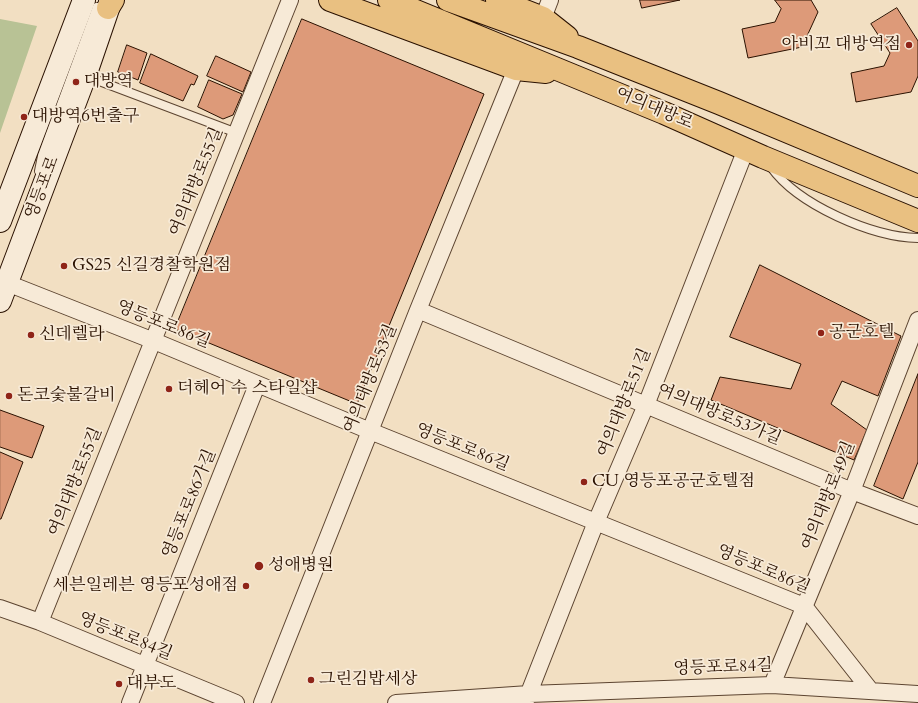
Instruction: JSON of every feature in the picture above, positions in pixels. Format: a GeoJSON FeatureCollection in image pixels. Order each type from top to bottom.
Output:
{"type":"FeatureCollection","features":[{"type":"Feature","properties":{"kind":"main road","name":"영등포로"},"geometry":{"type":"LineString","coordinates":[[0,221],[84,0]]}},
{"type":"Feature","properties":{"kind":"main road"},"geometry":{"type":"LineString","coordinates":[[330,0],[516,69],[571,74]]}},
{"type":"Feature","properties":{"kind":"main road","name":"여의대방로"},"geometry":{"type":"LineString","coordinates":[[389,0],[571,74],[918,221]]}},
{"type":"Feature","properties":{"kind":"main road","name":"여의대방로"},"geometry":{"type":"LineString","coordinates":[[448,0],[578,47],[719,103],[918,186]]}},
{"type":"Feature","properties":{"kind":"main road"},"geometry":{"type":"LineString","coordinates":[[497,0],[546,9],[564,34],[578,47]]}},
{"type":"Feature","properties":{"kind":"main road","name":"영등포로"},"geometry":{"type":"LineString","coordinates":[[3,292],[85,76],[108,2]]}},
{"type":"Feature","properties":{"kind":"street","name":"여의대방로55길"},"geometry":{"type":"LineString","coordinates":[[40,622],[290,0]]}},
{"type":"Feature","properties":{"kind":"street","name":"여의대방로53길"},"geometry":{"type":"LineString","coordinates":[[262,703],[418,310],[516,69]]}},
{"type":"Feature","properties":{"kind":"street","name":"여의대방로51길"},"geometry":{"type":"LineString","coordinates":[[527,698],[596,522],[755,153]]}},
{"type":"Feature","properties":{"kind":"street","name":"영등포로86길"},"geometry":{"type":"LineString","coordinates":[[3,292],[154,341],[257,385],[804,606],[871,691]]}},
{"type":"Feature","properties":{"kind":"street","name":"여의대방로53가길"},"geometry":{"type":"LineString","coordinates":[[418,310],[852,491],[918,516]]}},
{"type":"Feature","properties":{"kind":"street","name":"여의대방로49길"},"geometry":{"type":"LineString","coordinates":[[772,685],[852,491],[918,320]]}},
{"type":"Feature","properties":{"kind":"street","name":"영등포로86가길"},"geometry":{"type":"LineString","coordinates":[[130,703],[257,385]]}},
{"type":"Feature","properties":{"kind":"street","name":"영등포로84길"},"geometry":{"type":"LineString","coordinates":[[0,608],[40,622],[236,703]]}},
{"type":"Feature","properties":{"kind":"street","name":"영등포로84길"},"geometry":{"type":"LineString","coordinates":[[396,703],[527,698],[772,685],[918,694]]}},
{"type":"Feature","properties":{"kind":"lane"},"geometry":{"type":"LineString","coordinates":[[30,221],[42,156],[108,2]]}},
{"type":"Feature","properties":{"kind":"lane"},"geometry":{"type":"LineString","coordinates":[[85,76],[237,133]]}},
{"type":"Feature","properties":{"kind":"lane"},"geometry":{"type":"LineString","coordinates":[[755,153],[792,189],[816,205],[855,224],[880,233],[903,238],[918,238]]}},
{"type":"Feature","properties":{"kind":"green space"},"geometry":{"type":"Polygon","coordinates":[[[0,19],[37,26],[0,133],[0,19]]]}},
{"type":"Feature","properties":{"kind":"building"},"geometry":{"type":"Polygon","coordinates":[[[640,0],[680,0],[642,8],[640,0]]]}},
{"type":"Feature","properties":{"kind":"building"},"geometry":{"type":"Polygon","coordinates":[[[775,0],[811,0],[818,12],[802,47],[748,58],[742,29],[775,22],[781,9],[775,0]]]}},
{"type":"Feature","properties":{"kind":"building"},"geometry":{"type":"Polygon","coordinates":[[[897,8],[918,41],[918,76],[911,92],[856,102],[851,73],[884,66],[890,53],[871,24],[897,8]]]}},
{"type":"Feature","properties":{"kind":"building"},"geometry":{"type":"Polygon","coordinates":[[[302,19],[484,94],[357,404],[175,329],[302,19]]]}},
{"type":"Feature","properties":{"kind":"building"},"geometry":{"type":"Polygon","coordinates":[[[127,45],[147,53],[138,80],[118,72],[127,45]]]}},
{"type":"Feature","properties":{"kind":"building"},"geometry":{"type":"Polygon","coordinates":[[[151,54],[198,76],[194,85],[191,84],[183,101],[140,83],[151,54]]]}},
{"type":"Feature","properties":{"kind":"building"},"geometry":{"type":"Polygon","coordinates":[[[216,56],[251,72],[243,92],[207,76],[216,56]]]}},
{"type":"Feature","properties":{"kind":"building"},"geometry":{"type":"Polygon","coordinates":[[[209,80],[242,94],[233,115],[223,119],[198,107],[209,80]]]}},
{"type":"Feature","properties":{"kind":"building"},"geometry":{"type":"Polygon","coordinates":[[[760,265],[901,336],[878,396],[842,381],[831,404],[867,430],[854,460],[711,400],[720,377],[791,389],[801,364],[730,337],[760,265]]]}},
{"type":"Feature","properties":{"kind":"building"},"geometry":{"type":"Polygon","coordinates":[[[918,374],[918,462],[903,499],[874,486],[918,374]]]}},
{"type":"Feature","properties":{"kind":"building"},"geometry":{"type":"Polygon","coordinates":[[[0,410],[44,426],[32,458],[0,447],[0,410]]]}},
{"type":"Feature","properties":{"kind":"building"},"geometry":{"type":"Polygon","coordinates":[[[0,452],[23,462],[1,519],[0,519],[0,452]]]}},
{"type":"Feature","properties":{"kind":"place","name":"아비꼬 대방역점"},"geometry":{"type":"Point","coordinates":[909,45]}},
{"type":"Feature","properties":{"kind":"place","name":"대방역"},"geometry":{"type":"Point","coordinates":[76,82]}},
{"type":"Feature","properties":{"kind":"place","name":"대방역6번출구"},"geometry":{"type":"Point","coordinates":[24,117]}},
{"type":"Feature","properties":{"kind":"place","name":"GS25 신길경찰학원점"},"geometry":{"type":"Point","coordinates":[64,266]}},
{"type":"Feature","properties":{"kind":"place","name":"공군호텔"},"geometry":{"type":"Point","coordinates":[821,333]}},
{"type":"Feature","properties":{"kind":"place","name":"신데렐라"},"geometry":{"type":"Point","coordinates":[31,335]}},
{"type":"Feature","properties":{"kind":"place","name":"더헤어 수 스타일샵"},"geometry":{"type":"Point","coordinates":[169,389]}},
{"type":"Feature","properties":{"kind":"place","name":"돈코숯불갈비"},"geometry":{"type":"Point","coordinates":[9,396]}},
{"type":"Feature","properties":{"kind":"place","name":"CU 영등포공군호텔점"},"geometry":{"type":"Point","coordinates":[584,482]}},
{"type":"Feature","properties":{"kind":"place","name":"성애병원"},"geometry":{"type":"Point","coordinates":[259,566]}},
{"type":"Feature","properties":{"kind":"place","name":"세븐일레븐 영등포성애점"},"geometry":{"type":"Point","coordinates":[246,586]}},
{"type":"Feature","properties":{"kind":"place","name":"그린김밥세상"},"geometry":{"type":"Point","coordinates":[311,680]}},
{"type":"Feature","properties":{"kind":"place","name":"대부도"},"geometry":{"type":"Point","coordinates":[119,684]}}]}
